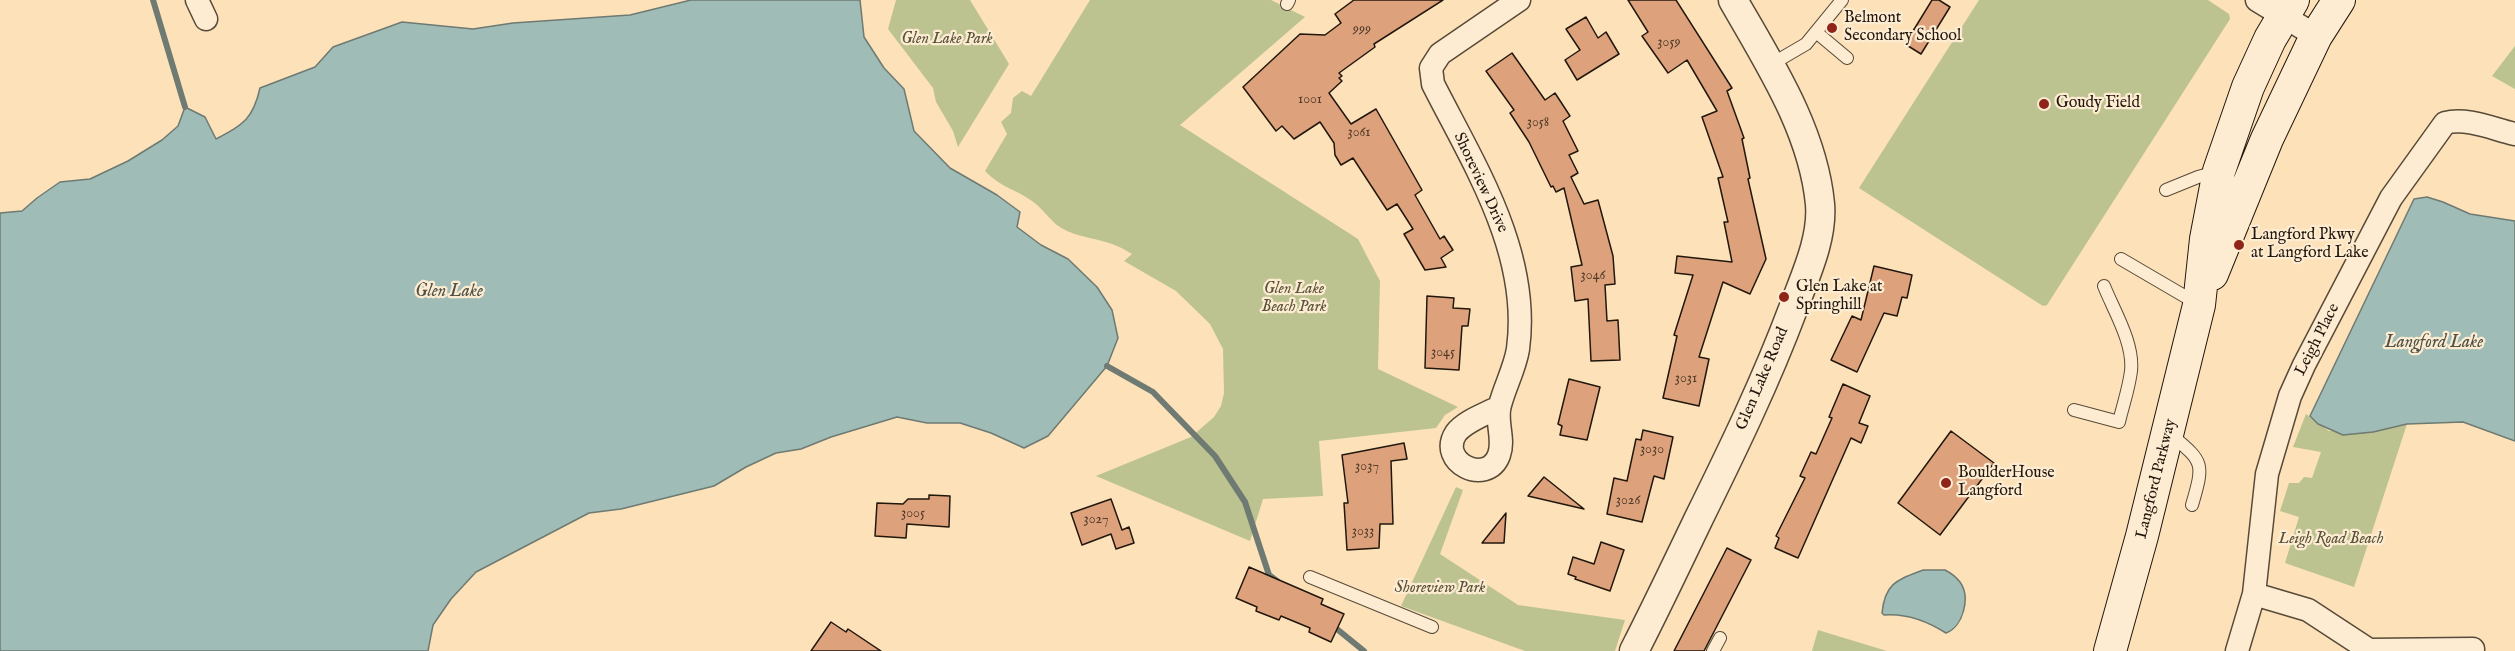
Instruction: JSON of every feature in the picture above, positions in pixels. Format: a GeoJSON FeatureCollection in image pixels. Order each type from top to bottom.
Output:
{"type":"FeatureCollection","features":[{"type":"Feature","properties":{"kind":"main road","name":"Langford Parkway"},"geometry":{"type":"LineString","coordinates":[[2110,651],[2199,305],[2206,239],[2231,184],[2267,139],[2316,36],[2339,0]]}},
{"type":"Feature","properties":{"kind":"main road","name":"Langford Parkway"},"geometry":{"type":"LineString","coordinates":[[2231,184],[2248,87],[2278,5]]}},
{"type":"Feature","properties":{"kind":"street","name":"Shoreview Drive"},"geometry":{"type":"LineString","coordinates":[[1499,407],[1518,349],[1520,317],[1516,278],[1505,235],[1490,198],[1433,84],[1431,68],[1440,54],[1519,0]]}},
{"type":"Feature","properties":{"kind":"street","name":"Glen Lake Road"},"geometry":{"type":"LineString","coordinates":[[1634,651],[1745,424],[1783,335],[1818,232],[1820,204],[1811,160],[1795,115],[1734,0]]}},
{"type":"Feature","properties":{"kind":"street"},"geometry":{"type":"LineString","coordinates":[[2278,5],[2316,36]]}},
{"type":"Feature","properties":{"kind":"street","name":"Leigh Place"},"geometry":{"type":"LineString","coordinates":[[2237,651],[2254,594],[2267,474],[2279,429],[2304,365],[2391,198],[2445,123],[2465,122],[2515,134]]}},
{"type":"Feature","properties":{"kind":"street"},"geometry":{"type":"LineString","coordinates":[[2254,594],[2308,610],[2369,650],[2473,649]]}},
{"type":"Feature","properties":{"kind":"lane"},"geometry":{"type":"LineString","coordinates":[[1770,65],[1806,44],[1842,0]]}},
{"type":"Feature","properties":{"kind":"lane"},"geometry":{"type":"LineString","coordinates":[[1816,32],[1847,58]]}},
{"type":"Feature","properties":{"kind":"lane"},"geometry":{"type":"LineString","coordinates":[[2166,190],[2198,177],[2231,184]]}},
{"type":"Feature","properties":{"kind":"lane"},"geometry":{"type":"LineString","coordinates":[[2121,259],[2199,305]]}},
{"type":"Feature","properties":{"kind":"lane"},"geometry":{"type":"LineString","coordinates":[[2074,410],[2119,422],[2131,369],[2129,350],[2104,286]]}},
{"type":"Feature","properties":{"kind":"lane"},"geometry":{"type":"LineString","coordinates":[[2168,432],[2193,454],[2200,464],[2200,475],[2192,505]]}},
{"type":"Feature","properties":{"kind":"lane"},"geometry":{"type":"LineString","coordinates":[[1310,577],[1432,627]]}},
{"type":"Feature","properties":{"kind":"lane"},"geometry":{"type":"LineString","coordinates":[[1713,651],[1720,638]]}},
{"type":"Feature","properties":{"kind":"green space","name":"Glen Lake Park"},"geometry":{"type":"Polygon","coordinates":[[[896,0],[970,0],[1009,64],[958,147],[953,131],[936,102],[933,88],[888,29],[896,0]]]}},
{"type":"Feature","properties":{"kind":"green space","name":"Glen Lake Beach Park"},"geometry":{"type":"Polygon","coordinates":[[[1090,0],[1271,0],[1305,17],[1180,125],[1358,239],[1380,281],[1378,369],[1458,407],[1445,415],[1436,428],[1319,441],[1323,496],[1263,499],[1250,541],[1096,476],[1191,437],[1214,417],[1221,406],[1224,393],[1223,349],[1210,324],[1176,291],[1124,261],[1132,254],[1107,242],[1061,228],[1032,201],[997,181],[985,171],[1007,134],[1001,122],[1011,113],[1013,98],[1022,91],[1031,96],[1090,0]]]}},
{"type":"Feature","properties":{"kind":"green space","name":"Goudy Field"},"geometry":{"type":"Polygon","coordinates":[[[1979,0],[2208,0],[2229,14],[2230,19],[2047,305],[2043,306],[1859,188],[1979,0]]]}},
{"type":"Feature","properties":{"kind":"green space"},"geometry":{"type":"Polygon","coordinates":[[[2515,46],[2515,89],[2492,76],[2515,46]]]}},
{"type":"Feature","properties":{"kind":"green space","name":"Leigh Road Beach"},"geometry":{"type":"Polygon","coordinates":[[[2306,414],[2329,431],[2373,432],[2407,424],[2354,587],[2285,563],[2299,517],[2280,511],[2289,483],[2299,483],[2304,477],[2312,478],[2321,452],[2293,447],[2306,414]]]}},
{"type":"Feature","properties":{"kind":"green space","name":"Shoreview Park"},"geometry":{"type":"Polygon","coordinates":[[[1456,487],[1463,490],[1440,554],[1518,605],[1625,620],[1615,651],[1525,651],[1401,606],[1456,487]]]}},
{"type":"Feature","properties":{"kind":"green space"},"geometry":{"type":"Polygon","coordinates":[[[1818,630],[1887,651],[1812,651],[1818,630]]]}},
{"type":"Feature","properties":{"kind":"water","name":"Glen Lake"},"geometry":{"type":"Polygon","coordinates":[[[691,0],[860,0],[864,37],[884,68],[904,89],[914,131],[950,168],[997,195],[1020,212],[1017,227],[1041,245],[1068,259],[1097,287],[1112,310],[1118,338],[1107,366],[1048,436],[1024,448],[991,433],[960,423],[927,423],[897,417],[831,437],[801,449],[776,453],[714,486],[621,509],[589,513],[476,572],[451,599],[433,625],[428,651],[0,651],[0,213],[22,211],[60,182],[90,179],[128,161],[162,140],[178,126],[185,107],[205,117],[216,139],[246,120],[254,107],[260,88],[315,67],[333,47],[402,22],[473,29],[513,23],[630,15],[691,0]]]}},
{"type":"Feature","properties":{"kind":"water","name":"Langford Lake"},"geometry":{"type":"Polygon","coordinates":[[[2427,197],[2470,214],[2515,221],[2515,441],[2463,422],[2407,424],[2373,432],[2343,435],[2318,424],[2310,416],[2414,199],[2427,197]]]}},
{"type":"Feature","properties":{"kind":"water"},"geometry":{"type":"Polygon","coordinates":[[[1923,570],[1945,570],[1957,578],[1963,588],[1964,611],[1957,625],[1946,633],[1916,619],[1882,613],[1889,589],[1899,580],[1923,570]]]}},
{"type":"Feature","properties":{"kind":"building"},"geometry":{"type":"Polygon","coordinates":[[[1354,0],[1443,0],[1374,44],[1375,47],[1339,73],[1342,81],[1329,93],[1351,124],[1376,109],[1422,190],[1415,195],[1440,239],[1444,236],[1453,250],[1441,258],[1446,267],[1425,270],[1404,234],[1413,229],[1397,204],[1387,210],[1353,158],[1341,165],[1335,155],[1334,143],[1320,122],[1294,139],[1282,126],[1276,131],[1243,87],[1300,34],[1325,35],[1341,23],[1335,14],[1354,0]]]}},
{"type":"Feature","properties":{"kind":"building"},"geometry":{"type":"Polygon","coordinates":[[[1628,0],[1676,0],[1732,88],[1727,91],[1744,138],[1742,139],[1750,178],[1748,179],[1766,259],[1750,294],[1723,282],[1699,357],[1709,359],[1699,406],[1663,398],[1677,336],[1674,335],[1693,275],[1675,273],[1677,256],[1732,262],[1724,222],[1728,222],[1718,178],[1723,177],[1702,117],[1717,111],[1687,60],[1668,73],[1642,36],[1648,32],[1628,0]]]}},
{"type":"Feature","properties":{"kind":"building"},"geometry":{"type":"Polygon","coordinates":[[[1932,0],[1939,0],[1950,7],[1921,54],[1905,44],[1932,0]]]}},
{"type":"Feature","properties":{"kind":"building"},"geometry":{"type":"Polygon","coordinates":[[[1586,17],[1598,38],[1606,32],[1619,54],[1577,80],[1565,60],[1580,50],[1566,29],[1586,17]]]}},
{"type":"Feature","properties":{"kind":"building"},"geometry":{"type":"Polygon","coordinates":[[[1512,53],[1545,100],[1555,93],[1570,116],[1563,121],[1578,151],[1569,155],[1578,173],[1571,177],[1584,204],[1598,200],[1613,256],[1615,284],[1605,285],[1607,321],[1618,320],[1620,360],[1591,361],[1588,299],[1575,301],[1571,267],[1582,265],[1564,188],[1556,192],[1553,186],[1551,187],[1529,142],[1510,113],[1514,110],[1486,71],[1512,53]]]}},
{"type":"Feature","properties":{"kind":"building"},"geometry":{"type":"Polygon","coordinates":[[[1874,266],[1912,275],[1907,298],[1902,297],[1897,316],[1884,313],[1857,372],[1831,360],[1852,316],[1861,320],[1874,266]]]}},
{"type":"Feature","properties":{"kind":"building"},"geometry":{"type":"Polygon","coordinates":[[[1427,296],[1454,298],[1453,308],[1470,309],[1468,326],[1462,326],[1459,370],[1425,368],[1427,296]]]}},
{"type":"Feature","properties":{"kind":"building"},"geometry":{"type":"Polygon","coordinates":[[[1569,379],[1600,387],[1587,440],[1560,435],[1562,426],[1558,424],[1569,379]]]}},
{"type":"Feature","properties":{"kind":"building"},"geometry":{"type":"Polygon","coordinates":[[[1843,384],[1870,396],[1859,423],[1868,426],[1861,443],[1851,438],[1798,558],[1775,548],[1779,538],[1776,536],[1805,478],[1800,476],[1811,452],[1816,454],[1832,418],[1829,417],[1843,384]]]}},
{"type":"Feature","properties":{"kind":"building"},"geometry":{"type":"Polygon","coordinates":[[[1643,430],[1673,437],[1664,479],[1654,476],[1642,522],[1607,514],[1614,478],[1627,481],[1636,439],[1641,440],[1643,430]]]}},
{"type":"Feature","properties":{"kind":"building","name":"BoulderHouse Langford"},"geometry":{"type":"Polygon","coordinates":[[[1951,431],[1994,463],[1940,535],[1898,503],[1951,431]]]}},
{"type":"Feature","properties":{"kind":"building"},"geometry":{"type":"Polygon","coordinates":[[[1404,443],[1407,459],[1391,461],[1393,524],[1380,524],[1379,548],[1347,550],[1344,503],[1348,503],[1342,455],[1404,443]]]}},
{"type":"Feature","properties":{"kind":"building"},"geometry":{"type":"Polygon","coordinates":[[[1544,477],[1584,509],[1528,496],[1544,477]]]}},
{"type":"Feature","properties":{"kind":"building"},"geometry":{"type":"Polygon","coordinates":[[[929,495],[950,496],[949,527],[907,524],[906,538],[875,536],[877,503],[903,504],[908,499],[929,499],[929,495]]]}},
{"type":"Feature","properties":{"kind":"building"},"geometry":{"type":"Polygon","coordinates":[[[1111,499],[1122,530],[1129,527],[1134,543],[1116,549],[1111,534],[1082,545],[1071,513],[1111,499]]]}},
{"type":"Feature","properties":{"kind":"building"},"geometry":{"type":"Polygon","coordinates":[[[1506,513],[1504,543],[1482,543],[1506,513]]]}},
{"type":"Feature","properties":{"kind":"building"},"geometry":{"type":"Polygon","coordinates":[[[1601,542],[1624,550],[1610,591],[1575,579],[1576,577],[1568,574],[1573,557],[1594,564],[1601,542]]]}},
{"type":"Feature","properties":{"kind":"building"},"geometry":{"type":"Polygon","coordinates":[[[1727,548],[1751,560],[1704,651],[1674,651],[1727,548]]]}},
{"type":"Feature","properties":{"kind":"building"},"geometry":{"type":"Polygon","coordinates":[[[1249,567],[1323,599],[1321,604],[1344,614],[1331,642],[1309,632],[1310,628],[1281,616],[1279,620],[1256,611],[1257,607],[1236,598],[1249,567]]]}},
{"type":"Feature","properties":{"kind":"building"},"geometry":{"type":"Polygon","coordinates":[[[831,622],[846,632],[848,629],[881,651],[811,651],[831,622]]]}},
{"type":"Feature","properties":{"kind":"waterway"},"geometry":{"type":"LineString","coordinates":[[153,0],[185,107]]}},
{"type":"Feature","properties":{"kind":"waterway"},"geometry":{"type":"LineString","coordinates":[[1107,366],[1153,392],[1215,456],[1245,502],[1269,575],[1277,581]]}},
{"type":"Feature","properties":{"kind":"waterway"},"geometry":{"type":"LineString","coordinates":[[1332,625],[1364,651]]}},
{"type":"Feature","properties":{"kind":"place","name":"Belmont Secondary School"},"geometry":{"type":"Point","coordinates":[1832,28]}},
{"type":"Feature","properties":{"kind":"place","name":"Goudy Field"},"geometry":{"type":"Point","coordinates":[2044,104]}},
{"type":"Feature","properties":{"kind":"place","name":"Langford Pkwy at Langford Lake"},"geometry":{"type":"Point","coordinates":[2239,245]}},
{"type":"Feature","properties":{"kind":"place","name":"Glen Lake at Springhill"},"geometry":{"type":"Point","coordinates":[1784,297]}},
{"type":"Feature","properties":{"kind":"place","name":"BoulderHouse Langford"},"geometry":{"type":"Point","coordinates":[1946,483]}}]}
